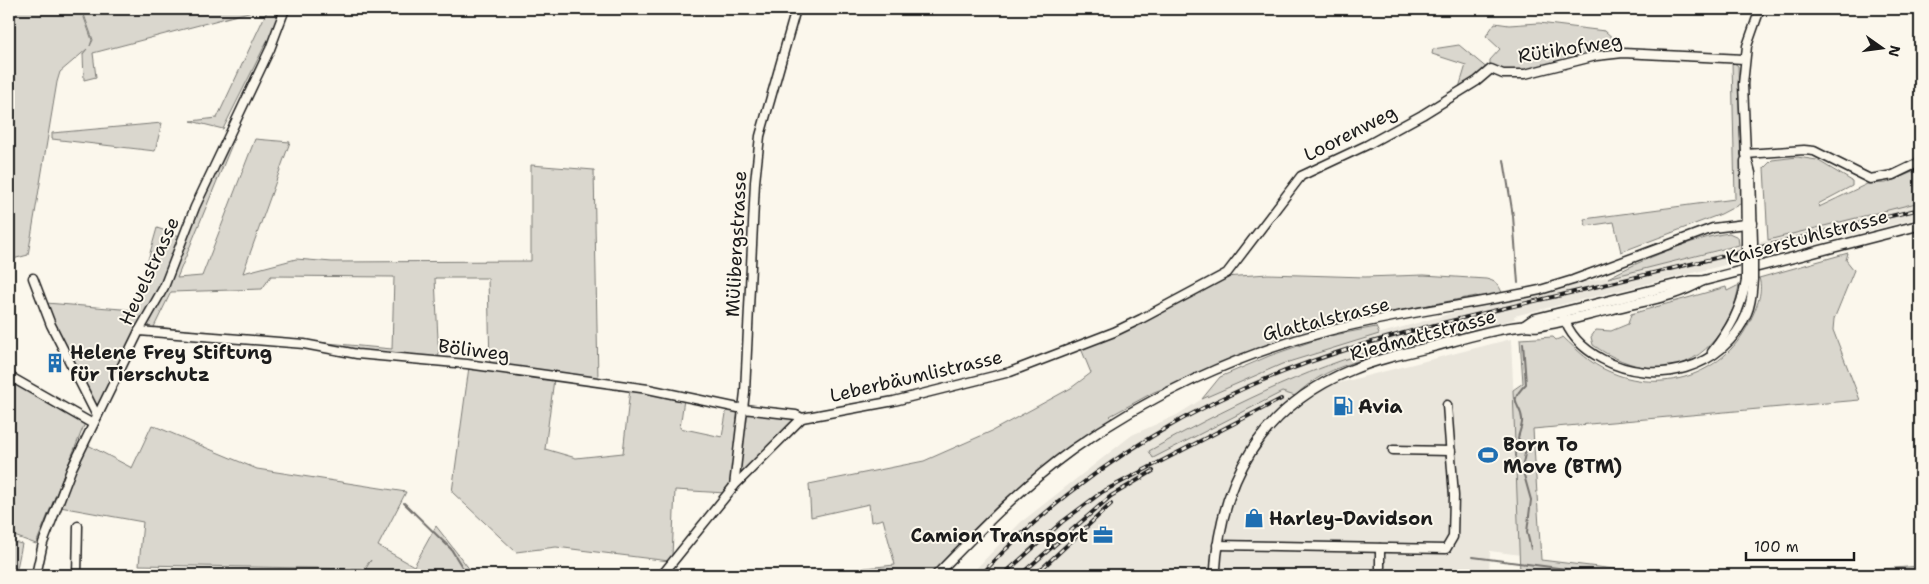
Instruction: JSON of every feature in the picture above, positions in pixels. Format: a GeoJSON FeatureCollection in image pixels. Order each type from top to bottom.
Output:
{"type":"FeatureCollection","features":[{"type":"Feature","properties":{"kind":"main road","name":"Kaiserstuhlstrasse"},"geometry":{"type":"LineString","coordinates":[[1563,317],[1691,288],[1702,281],[1920,224]]}},
{"type":"Feature","properties":{"kind":"main road","name":"Riedmattstrasse"},"geometry":{"type":"LineString","coordinates":[[1215,575],[1217,545],[1227,500],[1246,457],[1270,426],[1303,396],[1350,371],[1384,359],[1524,326],[1535,327],[1563,317]]}},
{"type":"Feature","properties":{"kind":"street","name":"Heuelstrasse"},"geometry":{"type":"LineString","coordinates":[[36,575],[49,528],[71,470],[164,287],[206,182],[270,49],[284,9]]}},
{"type":"Feature","properties":{"kind":"street","name":"Mülibergstrasse"},"geometry":{"type":"LineString","coordinates":[[734,486],[743,409],[754,186],[760,136],[796,9]]}},
{"type":"Feature","properties":{"kind":"street"},"geometry":{"type":"LineString","coordinates":[[1563,317],[1570,334],[1582,346],[1608,362],[1628,370],[1648,374],[1671,372],[1691,367],[1728,344],[1743,323],[1749,308],[1751,173],[1746,154],[1743,112],[1744,59],[1752,28],[1760,9]]}},
{"type":"Feature","properties":{"kind":"street","name":"Rütihofweg"},"geometry":{"type":"LineString","coordinates":[[1491,69],[1503,74],[1525,74],[1596,56],[1623,53],[1744,59]]}},
{"type":"Feature","properties":{"kind":"street","name":"Loorenweg"},"geometry":{"type":"LineString","coordinates":[[1227,273],[1301,176],[1367,144],[1422,114],[1491,69]]}},
{"type":"Feature","properties":{"kind":"street"},"geometry":{"type":"LineString","coordinates":[[1746,154],[1814,151],[1870,179],[1880,179],[1920,162]]}},
{"type":"Feature","properties":{"kind":"street","name":"Glattalstrasse"},"geometry":{"type":"LineString","coordinates":[[936,575],[1027,487],[1071,451],[1118,419],[1154,399],[1236,362],[1328,331],[1540,290],[1573,280],[1713,228],[1749,223]]}},
{"type":"Feature","properties":{"kind":"street","name":"Leberbäumlistrasse"},"geometry":{"type":"LineString","coordinates":[[802,418],[894,401],[1010,372],[1114,332],[1227,273]]}},
{"type":"Feature","properties":{"kind":"street"},"geometry":{"type":"LineString","coordinates":[[33,278],[51,325],[97,416]]}},
{"type":"Feature","properties":{"kind":"street","name":"Böliweg"},"geometry":{"type":"LineString","coordinates":[[140,331],[304,344],[357,354],[467,364],[648,389],[743,409],[796,415],[802,418]]}},
{"type":"Feature","properties":{"kind":"street"},"geometry":{"type":"LineString","coordinates":[[9,376],[93,424]]}},
{"type":"Feature","properties":{"kind":"street"},"geometry":{"type":"LineString","coordinates":[[1217,545],[1367,546],[1380,548],[1446,549],[1454,537],[1454,496],[1447,405]]}},
{"type":"Feature","properties":{"kind":"street"},"geometry":{"type":"LineString","coordinates":[[662,575],[734,486],[802,418]]}},
{"type":"Feature","properties":{"kind":"street"},"geometry":{"type":"LineString","coordinates":[[1393,450],[1451,451]]}},
{"type":"Feature","properties":{"kind":"street"},"geometry":{"type":"LineString","coordinates":[[77,575],[78,526]]}},
{"type":"Feature","properties":{"kind":"street"},"geometry":{"type":"LineString","coordinates":[[1380,548],[1380,575]]}},
{"type":"Feature","properties":{"kind":"shaded area"},"geometry":{"type":"Polygon","coordinates":[[[9,9],[81,9],[92,40],[90,46],[93,40],[82,9],[260,9],[93,53],[96,77],[84,80],[83,54],[87,49],[60,72],[28,255],[9,260],[9,9]]]}},
{"type":"Feature","properties":{"kind":"shaded area"},"geometry":{"type":"Polygon","coordinates":[[[268,9],[283,9],[271,41],[267,41],[223,129],[191,121],[217,118],[268,9]]]}},
{"type":"Feature","properties":{"kind":"shaded area"},"geometry":{"type":"Polygon","coordinates":[[[1495,23],[1509,25],[1539,23],[1605,31],[1615,40],[1619,52],[1550,68],[1504,72],[1490,67],[1490,60],[1500,49],[1486,36],[1495,23]]]}},
{"type":"Feature","properties":{"kind":"shaded area"},"geometry":{"type":"Polygon","coordinates":[[[1459,45],[1489,70],[1458,91],[1466,65],[1432,54],[1433,49],[1459,45]]]}},
{"type":"Feature","properties":{"kind":"shaded area"},"geometry":{"type":"Polygon","coordinates":[[[1732,61],[1738,66],[1742,203],[1721,214],[1621,252],[1614,222],[1586,226],[1584,219],[1735,199],[1732,61]]]}},
{"type":"Feature","properties":{"kind":"shaded area"},"geometry":{"type":"Polygon","coordinates":[[[162,123],[155,151],[52,139],[52,133],[162,123]]]}},
{"type":"Feature","properties":{"kind":"shaded area"},"geometry":{"type":"Polygon","coordinates":[[[231,136],[235,137],[177,278],[202,276],[255,139],[290,142],[243,273],[296,259],[332,262],[531,261],[531,165],[594,170],[598,380],[490,366],[488,278],[435,278],[439,360],[143,330],[231,136]],[[271,276],[262,289],[171,292],[154,327],[392,349],[394,277],[271,276]]]}},
{"type":"Feature","properties":{"kind":"shaded area"},"geometry":{"type":"Polygon","coordinates":[[[1797,157],[1817,160],[1852,181],[1852,186],[1818,204],[1819,207],[1867,184],[1886,183],[1920,169],[1920,202],[1768,240],[1764,168],[1772,160],[1797,157]]]}},
{"type":"Feature","properties":{"kind":"shaded area"},"geometry":{"type":"Polygon","coordinates":[[[1920,202],[1920,218],[1514,316],[1515,319],[1346,361],[1315,375],[1288,396],[1511,339],[1521,555],[1490,551],[1489,575],[970,575],[1020,523],[1132,435],[1177,415],[1202,399],[1282,364],[1335,346],[1460,311],[1539,296],[1585,282],[1768,240],[1920,202]]]}},
{"type":"Feature","properties":{"kind":"shaded area"},"geometry":{"type":"Polygon","coordinates":[[[157,228],[180,236],[161,285],[97,407],[92,404],[46,303],[134,310],[157,228]]]}},
{"type":"Feature","properties":{"kind":"shaded area"},"geometry":{"type":"Polygon","coordinates":[[[1729,233],[1738,237],[1739,245],[1608,278],[1667,251],[1729,233]]]}},
{"type":"Feature","properties":{"kind":"shaded area"},"geometry":{"type":"Polygon","coordinates":[[[1848,253],[1846,260],[1854,270],[1834,319],[1833,330],[1860,400],[1533,429],[1541,560],[1663,575],[1520,573],[1513,390],[1523,383],[1520,339],[1553,337],[1556,340],[1563,337],[1596,365],[1628,378],[1648,381],[1688,376],[1706,368],[1737,343],[1748,325],[1758,302],[1759,278],[1848,253]]]}},
{"type":"Feature","properties":{"kind":"shaded area"},"geometry":{"type":"Polygon","coordinates":[[[1268,274],[1365,277],[1424,275],[1486,279],[1496,283],[1502,293],[1480,298],[1476,296],[1371,316],[1326,328],[1154,392],[1110,416],[1112,418],[1063,454],[973,532],[930,575],[844,575],[865,568],[895,565],[883,519],[871,522],[869,504],[811,517],[809,484],[924,461],[992,431],[1071,388],[1091,373],[1080,346],[1224,277],[1268,274]]]}},
{"type":"Feature","properties":{"kind":"shaded area"},"geometry":{"type":"Polygon","coordinates":[[[1739,285],[1736,301],[1722,331],[1699,354],[1685,362],[1670,367],[1653,368],[1637,366],[1607,354],[1593,345],[1591,337],[1596,330],[1611,331],[1628,324],[1631,314],[1726,287],[1727,291],[1739,285]]]}},
{"type":"Feature","properties":{"kind":"shaded area"},"geometry":{"type":"Polygon","coordinates":[[[1376,327],[1379,334],[1282,364],[1202,399],[1220,377],[1269,356],[1324,337],[1376,327]]]}},
{"type":"Feature","properties":{"kind":"shaded area"},"geometry":{"type":"Polygon","coordinates":[[[1387,346],[1387,352],[1327,373],[1316,379],[1295,396],[1282,392],[1153,458],[1149,451],[1206,420],[1294,379],[1387,346]]]}},
{"type":"Feature","properties":{"kind":"shaded area"},"geometry":{"type":"Polygon","coordinates":[[[469,367],[554,379],[545,449],[576,458],[623,453],[630,389],[684,399],[680,428],[722,437],[727,408],[800,419],[726,493],[675,490],[672,556],[669,561],[556,547],[516,552],[452,492],[469,367]]]}},
{"type":"Feature","properties":{"kind":"shaded area"},"geometry":{"type":"Polygon","coordinates":[[[9,380],[85,423],[36,544],[9,534],[9,380]]]}},
{"type":"Feature","properties":{"kind":"shaded area"},"geometry":{"type":"Polygon","coordinates":[[[152,425],[257,469],[406,492],[378,546],[414,566],[436,526],[474,575],[362,575],[371,560],[363,569],[139,565],[143,522],[60,507],[74,471],[88,445],[132,468],[152,425]]]}},
{"type":"Feature","properties":{"kind":"shaded area"},"geometry":{"type":"Polygon","coordinates":[[[9,541],[22,544],[16,573],[9,572],[9,541]]]}},
{"type":"Feature","properties":{"kind":"shaded area"},"geometry":{"type":"Polygon","coordinates":[[[1920,566],[1920,575],[1807,575],[1920,566]]]}},
{"type":"Feature","properties":{"kind":"waterway"},"geometry":{"type":"LineString","coordinates":[[1504,160],[1513,216],[1518,283]]}},
{"type":"Feature","properties":{"kind":"waterway"},"geometry":{"type":"LineString","coordinates":[[1523,343],[1526,384],[1517,396],[1516,403],[1522,421],[1518,438],[1526,449],[1522,468],[1531,500],[1527,532],[1531,549]]}},
{"type":"Feature","properties":{"kind":"waterway"},"geometry":{"type":"LineString","coordinates":[[404,503],[451,549],[467,575]]}},
{"type":"Feature","properties":{"kind":"waterway"},"geometry":{"type":"LineString","coordinates":[[1473,557],[1612,575]]}},
{"type":"Feature","properties":{"kind":"waterway"},"geometry":{"type":"LineString","coordinates":[[1870,575],[1920,570]]}},
{"type":"Feature","properties":{"kind":"railway"},"geometry":{"type":"LineString","coordinates":[[981,575],[1020,536],[1062,499],[1106,466],[1152,436],[1201,409],[1251,385],[1302,365],[1355,347],[1437,324],[1920,209]]}},
{"type":"Feature","properties":{"kind":"railway"},"geometry":{"type":"LineString","coordinates":[[1003,575],[1062,522],[1102,492],[1281,399]]}},
{"type":"Feature","properties":{"kind":"railway"},"geometry":{"type":"LineString","coordinates":[[1020,575],[1111,496],[1153,471]]}},
{"type":"Feature","properties":{"kind":"railway"},"geometry":{"type":"LineString","coordinates":[[1035,575],[1111,504]]}},
{"type":"Feature","properties":{"kind":"place","name":"Helene Frey Stiftung für Tierschutz"},"geometry":{"type":"Point","coordinates":[55,363]}},
{"type":"Feature","properties":{"kind":"place","name":"Avia"},"geometry":{"type":"Point","coordinates":[1343,406]}},
{"type":"Feature","properties":{"kind":"place","name":"Born To Move (BTM)"},"geometry":{"type":"Point","coordinates":[1488,455]}},
{"type":"Feature","properties":{"kind":"place","name":"Harley-Davidson"},"geometry":{"type":"Point","coordinates":[1254,518]}},
{"type":"Feature","properties":{"kind":"place","name":"Camion Transport"},"geometry":{"type":"Point","coordinates":[1103,535]}}]}
